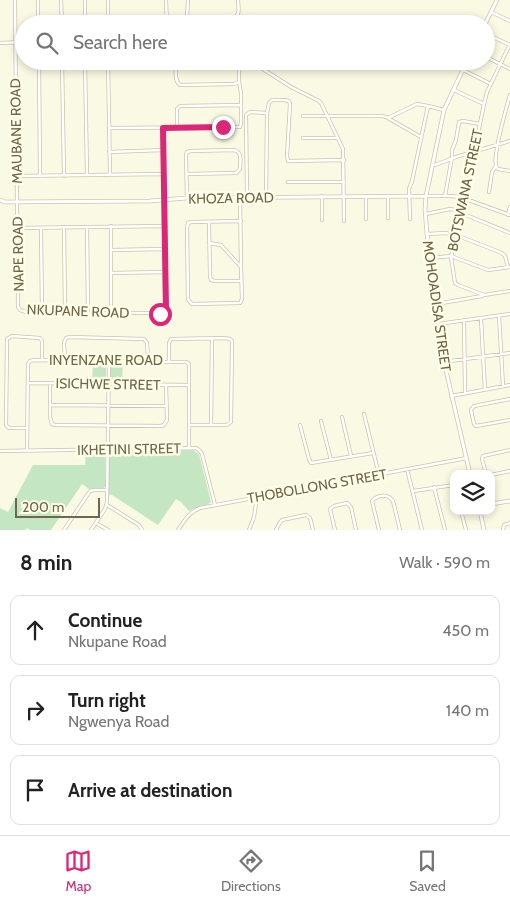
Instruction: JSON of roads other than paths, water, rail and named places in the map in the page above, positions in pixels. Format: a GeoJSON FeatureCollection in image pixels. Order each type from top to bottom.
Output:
{"type":"FeatureCollection","features":[{"type":"Feature","properties":{"kind":"street","name":"MAUBANE ROAD"},"geometry":{"type":"LineString","coordinates":[[15,0],[15,42]]}},
{"type":"Feature","properties":{"kind":"street"},"geometry":{"type":"LineString","coordinates":[[38,0],[38,15]]}},
{"type":"Feature","properties":{"kind":"street"},"geometry":{"type":"LineString","coordinates":[[61,0],[62,15]]}},
{"type":"Feature","properties":{"kind":"street"},"geometry":{"type":"LineString","coordinates":[[85,0],[85,15]]}},
{"type":"Feature","properties":{"kind":"street"},"geometry":{"type":"LineString","coordinates":[[108,0],[108,15]]}},
{"type":"Feature","properties":{"kind":"street"},"geometry":{"type":"LineString","coordinates":[[166,0],[167,15]]}},
{"type":"Feature","properties":{"kind":"street"},"geometry":{"type":"LineString","coordinates":[[188,0],[188,15]]}},
{"type":"Feature","properties":{"kind":"street"},"geometry":{"type":"LineString","coordinates":[[237,15],[238,0]]}},
{"type":"Feature","properties":{"kind":"street"},"geometry":{"type":"LineString","coordinates":[[490,15],[497,0]]}},
{"type":"Feature","properties":{"kind":"street"},"geometry":{"type":"LineString","coordinates":[[491,12],[510,21]]}},
{"type":"Feature","properties":{"kind":"street"},"geometry":{"type":"LineString","coordinates":[[495,38],[510,45]]}},
{"type":"Feature","properties":{"kind":"street"},"geometry":{"type":"LineString","coordinates":[[0,42],[15,42]]}},
{"type":"Feature","properties":{"kind":"street","name":"BOTSWANA STREET"},"geometry":{"type":"LineString","coordinates":[[484,295],[456,284],[451,256],[487,92],[510,45]]}},
{"type":"Feature","properties":{"kind":"street"},"geometry":{"type":"LineString","coordinates":[[495,61],[510,69]]}},
{"type":"Feature","properties":{"kind":"street","name":"MAUBANE ROAD"},"geometry":{"type":"LineString","coordinates":[[15,70],[17,202]]}},
{"type":"Feature","properties":{"kind":"street"},"geometry":{"type":"LineString","coordinates":[[39,70],[40,176]]}},
{"type":"Feature","properties":{"kind":"street"},"geometry":{"type":"LineString","coordinates":[[62,70],[64,176]]}},
{"type":"Feature","properties":{"kind":"street"},"geometry":{"type":"LineString","coordinates":[[85,70],[87,175]]}},
{"type":"Feature","properties":{"kind":"street"},"geometry":{"type":"LineString","coordinates":[[108,70],[110,175]]}},
{"type":"Feature","properties":{"kind":"street"},"geometry":{"type":"LineString","coordinates":[[176,70],[176,82],[181,85],[234,84],[239,82]]}},
{"type":"Feature","properties":{"kind":"street"},"geometry":{"type":"LineString","coordinates":[[109,128],[239,127],[241,123],[241,89],[238,70]]}},
{"type":"Feature","properties":{"kind":"street"},"geometry":{"type":"LineString","coordinates":[[263,70],[319,101],[328,116],[343,148],[344,221]]}},
{"type":"Feature","properties":{"kind":"street"},"geometry":{"type":"LineString","coordinates":[[462,70],[491,84]]}},
{"type":"Feature","properties":{"kind":"street","name":"MOHOADISA STREET"},"geometry":{"type":"LineString","coordinates":[[462,70],[444,110],[426,196],[426,214],[437,324],[443,362],[469,470]]}},
{"type":"Feature","properties":{"kind":"street"},"geometry":{"type":"LineString","coordinates":[[454,90],[484,104]]}},
{"type":"Feature","properties":{"kind":"street"},"geometry":{"type":"LineString","coordinates":[[489,192],[510,95]]}},
{"type":"Feature","properties":{"kind":"street"},"geometry":{"type":"LineString","coordinates":[[266,197],[270,101],[275,99],[289,101],[287,160],[289,162],[344,160]]}},
{"type":"Feature","properties":{"kind":"street"},"geometry":{"type":"LineString","coordinates":[[388,118],[417,104],[444,110]]}},
{"type":"Feature","properties":{"kind":"street"},"geometry":{"type":"LineString","coordinates":[[177,127],[176,109],[180,106],[241,105]]}},
{"type":"Feature","properties":{"kind":"street"},"geometry":{"type":"LineString","coordinates":[[410,219],[409,188],[428,106]]}},
{"type":"Feature","properties":{"kind":"street"},"geometry":{"type":"LineString","coordinates":[[247,197],[246,115],[250,112],[268,113]]}},
{"type":"Feature","properties":{"kind":"street"},"geometry":{"type":"LineString","coordinates":[[303,116],[382,116],[421,137]]}},
{"type":"Feature","properties":{"kind":"street"},"geometry":{"type":"LineString","coordinates":[[445,196],[452,150],[459,122],[463,120],[480,124]]}},
{"type":"Feature","properties":{"kind":"street","name":"NKUPANE ROAD"},"geometry":{"type":"LineString","coordinates":[[18,307],[23,312],[164,313],[166,309],[163,128]]}},
{"type":"Feature","properties":{"kind":"street"},"geometry":{"type":"LineString","coordinates":[[303,138],[338,138]]}},
{"type":"Feature","properties":{"kind":"street"},"geometry":{"type":"LineString","coordinates":[[435,165],[510,142]]}},
{"type":"Feature","properties":{"kind":"street"},"geometry":{"type":"LineString","coordinates":[[109,152],[164,150]]}},
{"type":"Feature","properties":{"kind":"street"},"geometry":{"type":"LineString","coordinates":[[187,174],[236,173],[240,168],[240,153],[234,150],[187,152],[186,155],[187,198]]}},
{"type":"Feature","properties":{"kind":"street"},"geometry":{"type":"LineString","coordinates":[[496,166],[510,171]]}},
{"type":"Feature","properties":{"kind":"street"},"geometry":{"type":"LineString","coordinates":[[17,176],[164,174]]}},
{"type":"Feature","properties":{"kind":"street"},"geometry":{"type":"LineString","coordinates":[[288,182],[344,182]]}},
{"type":"Feature","properties":{"kind":"street"},"geometry":{"type":"LineString","coordinates":[[322,196],[322,220]]}},
{"type":"Feature","properties":{"kind":"street"},"geometry":{"type":"LineString","coordinates":[[366,196],[366,219]]}},
{"type":"Feature","properties":{"kind":"street"},"geometry":{"type":"LineString","coordinates":[[388,196],[388,218]]}},
{"type":"Feature","properties":{"kind":"street"},"geometry":{"type":"LineString","coordinates":[[426,196],[456,196],[465,198],[509,215],[510,207]]}},
{"type":"Feature","properties":{"kind":"street","name":"KHOZA ROAD"},"geometry":{"type":"LineString","coordinates":[[0,202],[247,197],[426,196]]}},
{"type":"Feature","properties":{"kind":"street"},"geometry":{"type":"LineString","coordinates":[[240,198],[241,221],[241,301],[238,303],[192,304],[189,301],[187,224],[190,222],[241,221]]}},
{"type":"Feature","properties":{"kind":"street","name":"NAPE ROAD"},"geometry":{"type":"LineString","coordinates":[[17,202],[18,307]]}},
{"type":"Feature","properties":{"kind":"street"},"geometry":{"type":"LineString","coordinates":[[426,214],[450,209],[510,233]]}},
{"type":"Feature","properties":{"kind":"street"},"geometry":{"type":"LineString","coordinates":[[209,222],[211,280],[241,281]]}},
{"type":"Feature","properties":{"kind":"street"},"geometry":{"type":"LineString","coordinates":[[111,226],[111,312]]}},
{"type":"Feature","properties":{"kind":"street"},"geometry":{"type":"LineString","coordinates":[[18,228],[164,226]]}},
{"type":"Feature","properties":{"kind":"street"},"geometry":{"type":"LineString","coordinates":[[64,227],[65,312]]}},
{"type":"Feature","properties":{"kind":"street"},"geometry":{"type":"LineString","coordinates":[[88,227],[88,312]]}},
{"type":"Feature","properties":{"kind":"street"},"geometry":{"type":"LineString","coordinates":[[41,228],[42,312]]}},
{"type":"Feature","properties":{"kind":"street"},"geometry":{"type":"LineString","coordinates":[[427,234],[445,233],[456,235],[502,253],[509,267],[485,270],[451,256],[430,258]]}},
{"type":"Feature","properties":{"kind":"street"},"geometry":{"type":"LineString","coordinates":[[209,243],[221,245],[241,267]]}},
{"type":"Feature","properties":{"kind":"street"},"geometry":{"type":"LineString","coordinates":[[110,250],[165,249]]}},
{"type":"Feature","properties":{"kind":"street"},"geometry":{"type":"LineString","coordinates":[[111,273],[165,272]]}},
{"type":"Feature","properties":{"kind":"street"},"geometry":{"type":"LineString","coordinates":[[435,304],[510,291]]}},
{"type":"Feature","properties":{"kind":"street"},"geometry":{"type":"LineString","coordinates":[[437,324],[510,314]]}},
{"type":"Feature","properties":{"kind":"street"},"geometry":{"type":"LineString","coordinates":[[499,316],[502,386]]}},
{"type":"Feature","properties":{"kind":"street"},"geometry":{"type":"LineString","coordinates":[[481,318],[485,390]]}},
{"type":"Feature","properties":{"kind":"street"},"geometry":{"type":"LineString","coordinates":[[464,320],[465,393]]}},
{"type":"Feature","properties":{"kind":"street"},"geometry":{"type":"LineString","coordinates":[[27,428],[9,428],[6,425],[8,338],[12,336],[40,338],[42,341],[42,360]]}},
{"type":"Feature","properties":{"kind":"street"},"geometry":{"type":"LineString","coordinates":[[65,360],[65,341],[66,338],[70,337],[144,339],[147,342],[148,361]]}},
{"type":"Feature","properties":{"kind":"street"},"geometry":{"type":"LineString","coordinates":[[168,361],[171,339],[230,339],[232,343],[232,420],[230,424],[189,425]]}},
{"type":"Feature","properties":{"kind":"street"},"geometry":{"type":"LineString","coordinates":[[211,425],[212,339]]}},
{"type":"Feature","properties":{"kind":"street"},"geometry":{"type":"LineString","coordinates":[[443,362],[510,353]]}},
{"type":"Feature","properties":{"kind":"street","name":"INYENZANE ROAD"},"geometry":{"type":"LineString","coordinates":[[27,451],[29,362],[34,360],[188,362],[189,448]]}},
{"type":"Feature","properties":{"kind":"street"},"geometry":{"type":"LineString","coordinates":[[91,530],[107,505],[109,361]]}},
{"type":"Feature","properties":{"kind":"street","name":"ISICHWE STREET"},"geometry":{"type":"LineString","coordinates":[[28,383],[189,385]]}},
{"type":"Feature","properties":{"kind":"street"},"geometry":{"type":"LineString","coordinates":[[50,384],[50,421],[53,425],[108,426],[163,425],[166,420],[166,385]]}},
{"type":"Feature","properties":{"kind":"street"},"geometry":{"type":"LineString","coordinates":[[451,396],[510,385]]}},
{"type":"Feature","properties":{"kind":"street"},"geometry":{"type":"LineString","coordinates":[[510,399],[474,406],[470,410],[476,426],[510,420]]}},
{"type":"Feature","properties":{"kind":"street"},"geometry":{"type":"LineString","coordinates":[[50,405],[166,406]]}},
{"type":"Feature","properties":{"kind":"street"},"geometry":{"type":"LineString","coordinates":[[364,414],[379,475]]}},
{"type":"Feature","properties":{"kind":"street"},"geometry":{"type":"LineString","coordinates":[[342,417],[351,456]]}},
{"type":"Feature","properties":{"kind":"street"},"geometry":{"type":"LineString","coordinates":[[321,421],[331,460]]}},
{"type":"Feature","properties":{"kind":"street"},"geometry":{"type":"LineString","coordinates":[[300,425],[308,459],[311,463],[373,453]]}},
{"type":"Feature","properties":{"kind":"street","name":"IKHETINI STREET"},"geometry":{"type":"LineString","coordinates":[[0,451],[196,448],[202,454],[215,505]]}},
{"type":"Feature","properties":{"kind":"street"},"geometry":{"type":"LineString","coordinates":[[485,470],[482,459],[484,456],[510,450]]}},
{"type":"Feature","properties":{"kind":"street","name":"THOBOLLONG STREET"},"geometry":{"type":"LineString","coordinates":[[178,530],[193,510],[200,508],[467,458]]}},
{"type":"Feature","properties":{"kind":"street"},"geometry":{"type":"LineString","coordinates":[[407,469],[422,530]]}},
{"type":"Feature","properties":{"kind":"street"},"geometry":{"type":"LineString","coordinates":[[495,474],[510,471]]}},
{"type":"Feature","properties":{"kind":"street"},"geometry":{"type":"LineString","coordinates":[[413,491],[450,485]]}},
{"type":"Feature","properties":{"kind":"street"},"geometry":{"type":"LineString","coordinates":[[434,487],[445,530]]}},
{"type":"Feature","properties":{"kind":"street"},"geometry":{"type":"LineString","coordinates":[[64,530],[90,491],[107,490]]}},
{"type":"Feature","properties":{"kind":"street"},"geometry":{"type":"LineString","coordinates":[[379,530],[372,501],[375,498],[386,496],[390,497],[393,501],[398,530]]}},
{"type":"Feature","properties":{"kind":"street"},"geometry":{"type":"LineString","coordinates":[[249,530],[254,517],[257,497]]}},
{"type":"Feature","properties":{"kind":"street"},"geometry":{"type":"LineString","coordinates":[[495,503],[510,500]]}},
{"type":"Feature","properties":{"kind":"street"},"geometry":{"type":"LineString","coordinates":[[334,530],[330,509],[345,503],[350,506],[356,530]]}},
{"type":"Feature","properties":{"kind":"street"},"geometry":{"type":"LineString","coordinates":[[107,505],[139,525],[142,530]]}},
{"type":"Feature","properties":{"kind":"street"},"geometry":{"type":"LineString","coordinates":[[276,530],[283,520],[306,515],[310,518],[313,530]]}},
{"type":"Feature","properties":{"kind":"street"},"geometry":{"type":"LineString","coordinates":[[462,515],[466,530]]}},
{"type":"Feature","properties":{"kind":"street"},"geometry":{"type":"LineString","coordinates":[[481,515],[484,530]]}},
{"type":"Feature","properties":{"kind":"street"},"geometry":{"type":"LineString","coordinates":[[96,522],[108,530]]}},
{"type":"Feature","properties":{"kind":"street"},"geometry":{"type":"LineString","coordinates":[[503,530],[504,525],[510,523]]}}]}
